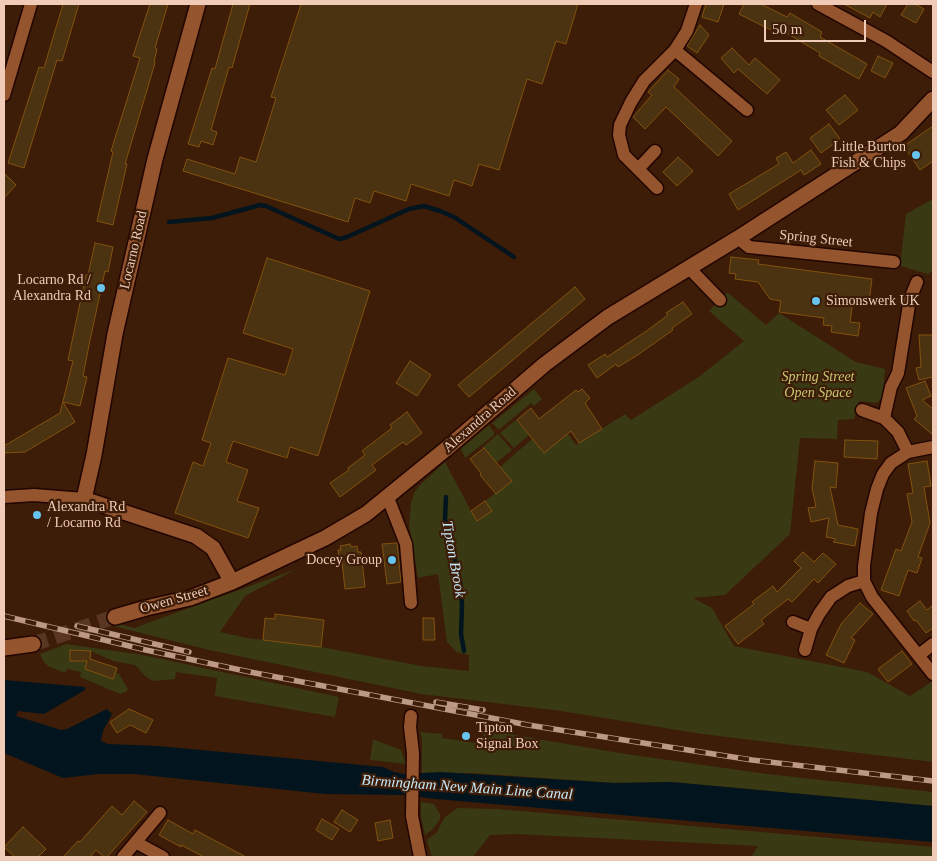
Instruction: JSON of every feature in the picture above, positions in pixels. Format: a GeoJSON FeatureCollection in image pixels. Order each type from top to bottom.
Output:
{"type":"FeatureCollection","features":[{"type":"Feature","properties":{"kind":"main road","name":"Locarno Road"},"geometry":{"type":"LineString","coordinates":[[84,498],[94,455],[115,334],[155,158],[198,4]]}},
{"type":"Feature","properties":{"kind":"main road","name":"Alexandra Road"},"geometry":{"type":"LineString","coordinates":[[232,582],[325,538],[366,514],[388,498],[545,364],[608,317],[738,238],[902,133],[933,99]]}},
{"type":"Feature","properties":{"kind":"main road"},"geometry":{"type":"LineString","coordinates":[[84,498],[196,536],[213,548],[232,582]]}},
{"type":"Feature","properties":{"kind":"main road","name":"Owen Street"},"geometry":{"type":"LineString","coordinates":[[115,618],[146,608],[190,598],[232,582]]}},
{"type":"Feature","properties":{"kind":"main road"},"geometry":{"type":"LineString","coordinates":[[4,648],[33,644]]}},
{"type":"Feature","properties":{"kind":"street"},"geometry":{"type":"LineString","coordinates":[[4,94],[31,4]]}},
{"type":"Feature","properties":{"kind":"street"},"geometry":{"type":"LineString","coordinates":[[657,188],[624,155],[618,135],[620,125],[644,81],[676,50],[687,31],[696,4]]}},
{"type":"Feature","properties":{"kind":"street"},"geometry":{"type":"LineString","coordinates":[[818,4],[886,42],[933,72]]}},
{"type":"Feature","properties":{"kind":"street"},"geometry":{"type":"LineString","coordinates":[[676,50],[747,110]]}},
{"type":"Feature","properties":{"kind":"street"},"geometry":{"type":"LineString","coordinates":[[639,168],[655,151]]}},
{"type":"Feature","properties":{"kind":"street","name":"Spring Street"},"geometry":{"type":"LineString","coordinates":[[738,238],[749,246],[894,262]]}},
{"type":"Feature","properties":{"kind":"street"},"geometry":{"type":"LineString","coordinates":[[689,268],[720,300]]}},
{"type":"Feature","properties":{"kind":"street"},"geometry":{"type":"LineString","coordinates":[[884,418],[892,387],[898,373],[910,299],[917,282]]}},
{"type":"Feature","properties":{"kind":"street"},"geometry":{"type":"LineString","coordinates":[[862,410],[884,418],[898,432],[908,452]]}},
{"type":"Feature","properties":{"kind":"street"},"geometry":{"type":"LineString","coordinates":[[933,447],[908,452],[892,463],[883,474],[871,513],[864,566],[864,581],[872,597],[933,674]]}},
{"type":"Feature","properties":{"kind":"street"},"geometry":{"type":"LineString","coordinates":[[4,496],[34,495],[84,498]]}},
{"type":"Feature","properties":{"kind":"street"},"geometry":{"type":"LineString","coordinates":[[388,498],[406,544],[411,603]]}},
{"type":"Feature","properties":{"kind":"street"},"geometry":{"type":"LineString","coordinates":[[804,650],[818,614],[831,598],[848,586],[864,581]]}},
{"type":"Feature","properties":{"kind":"street"},"geometry":{"type":"LineString","coordinates":[[793,622],[811,628]]}},
{"type":"Feature","properties":{"kind":"street"},"geometry":{"type":"LineString","coordinates":[[919,655],[933,644]]}},
{"type":"Feature","properties":{"kind":"street"},"geometry":{"type":"LineString","coordinates":[[411,716],[412,816],[420,857]]}},
{"type":"Feature","properties":{"kind":"street"},"geometry":{"type":"LineString","coordinates":[[124,857],[160,813]]}},
{"type":"Feature","properties":{"kind":"street"},"geometry":{"type":"LineString","coordinates":[[136,843],[163,857]]}},
{"type":"Feature","properties":{"kind":"green space"},"geometry":{"type":"Polygon","coordinates":[[[933,199],[933,270],[928,274],[900,266],[906,214],[933,199]]]}},
{"type":"Feature","properties":{"kind":"green space","name":"Spring Street Open Space"},"geometry":{"type":"Polygon","coordinates":[[[727,292],[766,325],[779,313],[856,362],[885,369],[883,392],[881,399],[877,403],[859,401],[854,419],[838,420],[837,439],[800,438],[790,534],[725,595],[693,598],[712,608],[734,646],[867,672],[910,696],[933,681],[933,762],[702,734],[561,711],[421,694],[209,650],[113,626],[119,624],[134,628],[297,569],[245,596],[220,632],[247,638],[321,647],[422,666],[469,671],[469,655],[456,652],[447,642],[438,574],[418,578],[409,525],[414,493],[445,462],[478,521],[492,511],[485,501],[511,481],[500,467],[532,439],[544,453],[568,434],[576,445],[625,414],[631,420],[700,376],[744,341],[709,311],[727,292]]]}},
{"type":"Feature","properties":{"kind":"green space"},"geometry":{"type":"Polygon","coordinates":[[[534,389],[542,399],[534,406],[531,403],[500,429],[492,423],[534,389]]]}},
{"type":"Feature","properties":{"kind":"green space"},"geometry":{"type":"Polygon","coordinates":[[[516,420],[529,435],[514,448],[500,433],[516,420]]]}},
{"type":"Feature","properties":{"kind":"green space"},"geometry":{"type":"Polygon","coordinates":[[[489,425],[494,435],[465,458],[461,449],[489,425]]]}},
{"type":"Feature","properties":{"kind":"green space"},"geometry":{"type":"Polygon","coordinates":[[[498,434],[512,450],[496,463],[483,447],[498,434]]]}},
{"type":"Feature","properties":{"kind":"green space"},"geometry":{"type":"Polygon","coordinates":[[[66,644],[143,655],[339,697],[335,717],[215,696],[217,678],[176,672],[175,679],[153,681],[146,677],[135,665],[113,661],[91,651],[70,650],[70,661],[87,661],[85,669],[112,679],[115,672],[119,674],[128,689],[120,694],[80,677],[81,672],[67,669],[65,673],[48,666],[44,662],[40,654],[66,644]]]}},
{"type":"Feature","properties":{"kind":"green space"},"geometry":{"type":"Polygon","coordinates":[[[420,732],[442,734],[442,738],[482,744],[484,733],[498,732],[619,753],[767,774],[933,792],[933,806],[671,782],[614,783],[471,773],[422,773],[422,738],[420,732]]]}},
{"type":"Feature","properties":{"kind":"green space"},"geometry":{"type":"Polygon","coordinates":[[[373,739],[401,750],[406,764],[370,760],[373,739]]]}},
{"type":"Feature","properties":{"kind":"green space"},"geometry":{"type":"Polygon","coordinates":[[[421,802],[434,804],[440,814],[440,819],[433,829],[425,835],[421,816],[421,802]]]}},
{"type":"Feature","properties":{"kind":"green space"},"geometry":{"type":"Polygon","coordinates":[[[457,808],[498,809],[933,847],[933,857],[751,857],[758,846],[515,834],[490,835],[473,857],[432,857],[427,840],[437,832],[444,818],[457,808]]]}},
{"type":"Feature","properties":{"kind":"water","name":"Birmingham New Main Line Canal"},"geometry":{"type":"Polygon","coordinates":[[[4,680],[85,687],[85,690],[44,714],[18,711],[16,716],[61,730],[67,729],[107,709],[112,714],[103,731],[101,741],[108,744],[158,746],[383,767],[404,774],[441,772],[614,783],[671,782],[933,806],[933,842],[404,795],[325,794],[134,774],[99,774],[63,778],[4,753],[4,680]]]}},
{"type":"Feature","properties":{"kind":"building"},"geometry":{"type":"Polygon","coordinates":[[[63,4],[79,4],[62,61],[57,60],[24,168],[8,163],[39,67],[44,68],[63,4]]]}},
{"type":"Feature","properties":{"kind":"building"},"geometry":{"type":"Polygon","coordinates":[[[150,4],[168,4],[155,48],[157,49],[155,63],[125,164],[127,164],[113,225],[97,221],[113,152],[111,151],[140,58],[133,56],[150,4]]]}},
{"type":"Feature","properties":{"kind":"building"},"geometry":{"type":"Polygon","coordinates":[[[233,4],[250,4],[232,68],[229,67],[211,130],[217,132],[213,145],[201,141],[199,147],[188,144],[212,68],[215,69],[233,4]]]}},
{"type":"Feature","properties":{"kind":"building"},"geometry":{"type":"Polygon","coordinates":[[[301,4],[578,4],[566,44],[556,41],[542,84],[527,79],[499,170],[479,164],[472,186],[454,180],[449,196],[411,184],[406,201],[374,191],[370,203],[355,198],[348,222],[183,171],[187,159],[235,174],[240,157],[256,162],[276,98],[271,97],[301,4]]]}},
{"type":"Feature","properties":{"kind":"building"},"geometry":{"type":"Polygon","coordinates":[[[706,4],[724,4],[718,22],[702,17],[706,4]]]}},
{"type":"Feature","properties":{"kind":"building"},"geometry":{"type":"Polygon","coordinates":[[[744,4],[761,4],[787,17],[790,13],[822,32],[820,37],[867,64],[859,79],[819,56],[820,53],[773,25],[771,30],[739,14],[744,4]]]}},
{"type":"Feature","properties":{"kind":"building"},"geometry":{"type":"Polygon","coordinates":[[[844,4],[887,4],[880,17],[873,12],[870,18],[844,4]]]}},
{"type":"Feature","properties":{"kind":"building"},"geometry":{"type":"Polygon","coordinates":[[[908,4],[915,4],[924,9],[916,23],[901,15],[908,4]]]}},
{"type":"Feature","properties":{"kind":"building"},"geometry":{"type":"Polygon","coordinates":[[[700,25],[709,35],[697,53],[687,46],[700,25]]]}},
{"type":"Feature","properties":{"kind":"building"},"geometry":{"type":"Polygon","coordinates":[[[732,48],[749,65],[755,58],[780,80],[767,94],[738,69],[734,73],[721,58],[732,48]]]}},
{"type":"Feature","properties":{"kind":"building"},"geometry":{"type":"Polygon","coordinates":[[[878,56],[893,63],[885,78],[871,71],[878,56]]]}},
{"type":"Feature","properties":{"kind":"building"},"geometry":{"type":"Polygon","coordinates":[[[668,70],[679,79],[674,87],[732,141],[718,156],[666,107],[645,129],[633,117],[652,95],[648,92],[668,70]]]}},
{"type":"Feature","properties":{"kind":"building"},"geometry":{"type":"Polygon","coordinates":[[[845,95],[858,110],[839,125],[826,110],[845,95]]]}},
{"type":"Feature","properties":{"kind":"building"},"geometry":{"type":"Polygon","coordinates":[[[829,124],[840,139],[821,153],[810,138],[829,124]]]}},
{"type":"Feature","properties":{"kind":"building"},"geometry":{"type":"Polygon","coordinates":[[[933,126],[933,161],[920,170],[904,146],[933,126]]]}},
{"type":"Feature","properties":{"kind":"building"},"geometry":{"type":"Polygon","coordinates":[[[811,150],[821,164],[804,175],[801,170],[738,210],[729,194],[779,164],[776,158],[786,152],[793,163],[811,150]]]}},
{"type":"Feature","properties":{"kind":"building"},"geometry":{"type":"Polygon","coordinates":[[[678,157],[693,171],[677,186],[663,172],[678,157]]]}},
{"type":"Feature","properties":{"kind":"building"},"geometry":{"type":"Polygon","coordinates":[[[4,173],[16,185],[4,198],[4,173]]]}},
{"type":"Feature","properties":{"kind":"building"},"geometry":{"type":"Polygon","coordinates":[[[95,243],[113,247],[108,272],[105,271],[90,340],[83,376],[87,377],[80,406],[63,402],[75,422],[25,452],[4,453],[4,446],[60,413],[73,361],[68,360],[86,275],[88,275],[95,243]]]}},
{"type":"Feature","properties":{"kind":"building","name":"Simonswerk UK"},"geometry":{"type":"Polygon","coordinates":[[[731,257],[759,260],[758,264],[872,279],[869,302],[853,300],[850,322],[860,323],[858,336],[831,332],[832,326],[823,325],[824,318],[779,312],[781,301],[770,299],[758,282],[735,279],[736,274],[729,273],[731,257]]]}},
{"type":"Feature","properties":{"kind":"building"},"geometry":{"type":"Polygon","coordinates":[[[267,258],[370,291],[318,456],[290,447],[287,458],[233,441],[226,462],[248,470],[237,501],[259,508],[248,538],[175,513],[193,462],[203,466],[211,443],[202,440],[228,358],[285,375],[293,349],[243,333],[267,258]]]}},
{"type":"Feature","properties":{"kind":"building"},"geometry":{"type":"Polygon","coordinates":[[[575,287],[585,299],[469,397],[458,385],[575,287]]]}},
{"type":"Feature","properties":{"kind":"building"},"geometry":{"type":"Polygon","coordinates":[[[683,302],[692,314],[639,354],[618,367],[616,364],[597,378],[588,365],[605,354],[607,357],[648,330],[668,315],[666,313],[683,302]]]}},
{"type":"Feature","properties":{"kind":"building"},"geometry":{"type":"Polygon","coordinates":[[[919,335],[933,335],[933,377],[919,380],[916,368],[921,367],[919,335]]]}},
{"type":"Feature","properties":{"kind":"building"},"geometry":{"type":"Polygon","coordinates":[[[410,361],[431,375],[417,396],[396,383],[410,361]]]}},
{"type":"Feature","properties":{"kind":"building"},"geometry":{"type":"Polygon","coordinates":[[[925,381],[931,396],[922,400],[933,409],[933,435],[914,419],[917,416],[906,388],[925,381]]]}},
{"type":"Feature","properties":{"kind":"building"},"geometry":{"type":"Polygon","coordinates":[[[582,389],[590,398],[585,403],[602,429],[579,443],[571,431],[544,453],[517,420],[531,408],[539,419],[576,390],[578,392],[582,389]]]}},
{"type":"Feature","properties":{"kind":"building"},"geometry":{"type":"Polygon","coordinates":[[[407,412],[422,433],[406,445],[403,442],[372,465],[376,470],[340,497],[330,483],[349,470],[348,468],[365,455],[362,451],[392,428],[390,425],[407,412]]]}},
{"type":"Feature","properties":{"kind":"building"},"geometry":{"type":"Polygon","coordinates":[[[845,440],[878,441],[877,459],[844,457],[845,440]]]}},
{"type":"Feature","properties":{"kind":"building"},"geometry":{"type":"Polygon","coordinates":[[[484,448],[512,481],[496,494],[480,475],[481,473],[470,459],[484,448]]]}},
{"type":"Feature","properties":{"kind":"building"},"geometry":{"type":"Polygon","coordinates":[[[815,461],[838,463],[836,488],[830,487],[838,525],[858,529],[855,546],[833,542],[836,539],[826,537],[829,518],[811,522],[808,508],[816,507],[812,488],[815,461]]]}},
{"type":"Feature","properties":{"kind":"building"},"geometry":{"type":"Polygon","coordinates":[[[927,461],[931,486],[924,487],[930,523],[918,557],[922,558],[917,573],[908,570],[899,596],[881,590],[896,549],[901,551],[912,522],[907,494],[913,493],[908,464],[927,461]]]}},
{"type":"Feature","properties":{"kind":"building"},"geometry":{"type":"Polygon","coordinates":[[[485,501],[492,511],[477,521],[471,511],[485,501]]]}},
{"type":"Feature","properties":{"kind":"building","name":"Docey Group"},"geometry":{"type":"Polygon","coordinates":[[[397,543],[401,582],[387,584],[382,544],[397,543]]]}},
{"type":"Feature","properties":{"kind":"building"},"geometry":{"type":"Polygon","coordinates":[[[350,544],[351,547],[357,546],[358,552],[361,552],[365,587],[345,589],[342,562],[340,563],[338,550],[341,550],[340,546],[350,544]]]}},
{"type":"Feature","properties":{"kind":"building"},"geometry":{"type":"Polygon","coordinates":[[[803,552],[814,562],[823,553],[836,564],[818,583],[814,579],[792,602],[788,599],[761,620],[764,624],[738,644],[725,626],[754,604],[752,602],[773,586],[777,592],[801,568],[794,561],[803,552]]]}},
{"type":"Feature","properties":{"kind":"building"},"geometry":{"type":"Polygon","coordinates":[[[920,601],[927,610],[933,605],[933,628],[926,633],[907,611],[920,601]]]}},
{"type":"Feature","properties":{"kind":"building"},"geometry":{"type":"Polygon","coordinates":[[[860,603],[873,614],[851,638],[855,640],[844,663],[826,655],[841,624],[860,603]]]}},
{"type":"Feature","properties":{"kind":"building"},"geometry":{"type":"Polygon","coordinates":[[[275,614],[324,620],[321,647],[263,640],[265,618],[275,619],[275,614]]]}},
{"type":"Feature","properties":{"kind":"building"},"geometry":{"type":"Polygon","coordinates":[[[423,618],[434,618],[435,640],[423,640],[423,618]]]}},
{"type":"Feature","properties":{"kind":"building"},"geometry":{"type":"Polygon","coordinates":[[[70,650],[91,651],[90,659],[117,668],[113,679],[85,669],[87,661],[70,661],[70,650]]]}},
{"type":"Feature","properties":{"kind":"building"},"geometry":{"type":"Polygon","coordinates":[[[902,651],[912,664],[888,682],[878,669],[902,651]]]}},
{"type":"Feature","properties":{"kind":"building"},"geometry":{"type":"Polygon","coordinates":[[[129,709],[153,720],[146,733],[130,725],[117,733],[110,722],[129,709]]]}},
{"type":"Feature","properties":{"kind":"building"},"geometry":{"type":"Polygon","coordinates":[[[134,801],[147,812],[107,857],[104,857],[96,850],[90,857],[63,857],[78,841],[80,842],[112,806],[122,815],[134,801]]]}},
{"type":"Feature","properties":{"kind":"building"},"geometry":{"type":"Polygon","coordinates":[[[342,810],[358,820],[350,832],[334,822],[342,810]]]}},
{"type":"Feature","properties":{"kind":"building"},"geometry":{"type":"Polygon","coordinates":[[[322,819],[339,829],[332,840],[316,830],[322,819]]]}},
{"type":"Feature","properties":{"kind":"building"},"geometry":{"type":"Polygon","coordinates":[[[168,820],[193,834],[195,830],[246,857],[204,857],[181,845],[181,847],[159,835],[168,820]]]}},
{"type":"Feature","properties":{"kind":"building"},"geometry":{"type":"Polygon","coordinates":[[[390,820],[393,838],[378,841],[375,823],[390,820]]]}},
{"type":"Feature","properties":{"kind":"building"},"geometry":{"type":"Polygon","coordinates":[[[23,827],[46,849],[38,857],[15,857],[4,847],[23,827]]]}},
{"type":"Feature","properties":{"kind":"waterway"},"geometry":{"type":"LineString","coordinates":[[169,222],[212,218],[260,205],[339,239],[409,209],[424,206],[454,217],[514,257]]}},
{"type":"Feature","properties":{"kind":"waterway","name":"Tipton Brook"},"geometry":{"type":"LineString","coordinates":[[446,497],[445,519],[460,581],[462,605],[461,634],[464,651]]}},
{"type":"Feature","properties":{"kind":"tunnel"},"geometry":{"type":"LineString","coordinates":[[33,644],[115,617]]}},
{"type":"Feature","properties":{"kind":"railway"},"geometry":{"type":"LineString","coordinates":[[4,616],[146,650],[250,672],[528,725],[752,760],[933,781]]}},
{"type":"Feature","properties":{"kind":"railway"},"geometry":{"type":"LineString","coordinates":[[77,626],[189,652]]}},
{"type":"Feature","properties":{"kind":"railway"},"geometry":{"type":"LineString","coordinates":[[436,702],[483,710]]}},
{"type":"Feature","properties":{"kind":"place","name":"Little Burton Fish & Chips"},"geometry":{"type":"Point","coordinates":[916,155]}},
{"type":"Feature","properties":{"kind":"place","name":"Locarno Rd / Alexandra Rd"},"geometry":{"type":"Point","coordinates":[101,288]}},
{"type":"Feature","properties":{"kind":"place","name":"Simonswerk UK"},"geometry":{"type":"Point","coordinates":[816,301]}},
{"type":"Feature","properties":{"kind":"place","name":"Alexandra Rd / Locarno Rd"},"geometry":{"type":"Point","coordinates":[37,515]}},
{"type":"Feature","properties":{"kind":"place","name":"Docey Group"},"geometry":{"type":"Point","coordinates":[392,560]}},
{"type":"Feature","properties":{"kind":"place","name":"Tipton Signal Box"},"geometry":{"type":"Point","coordinates":[466,736]}}]}
